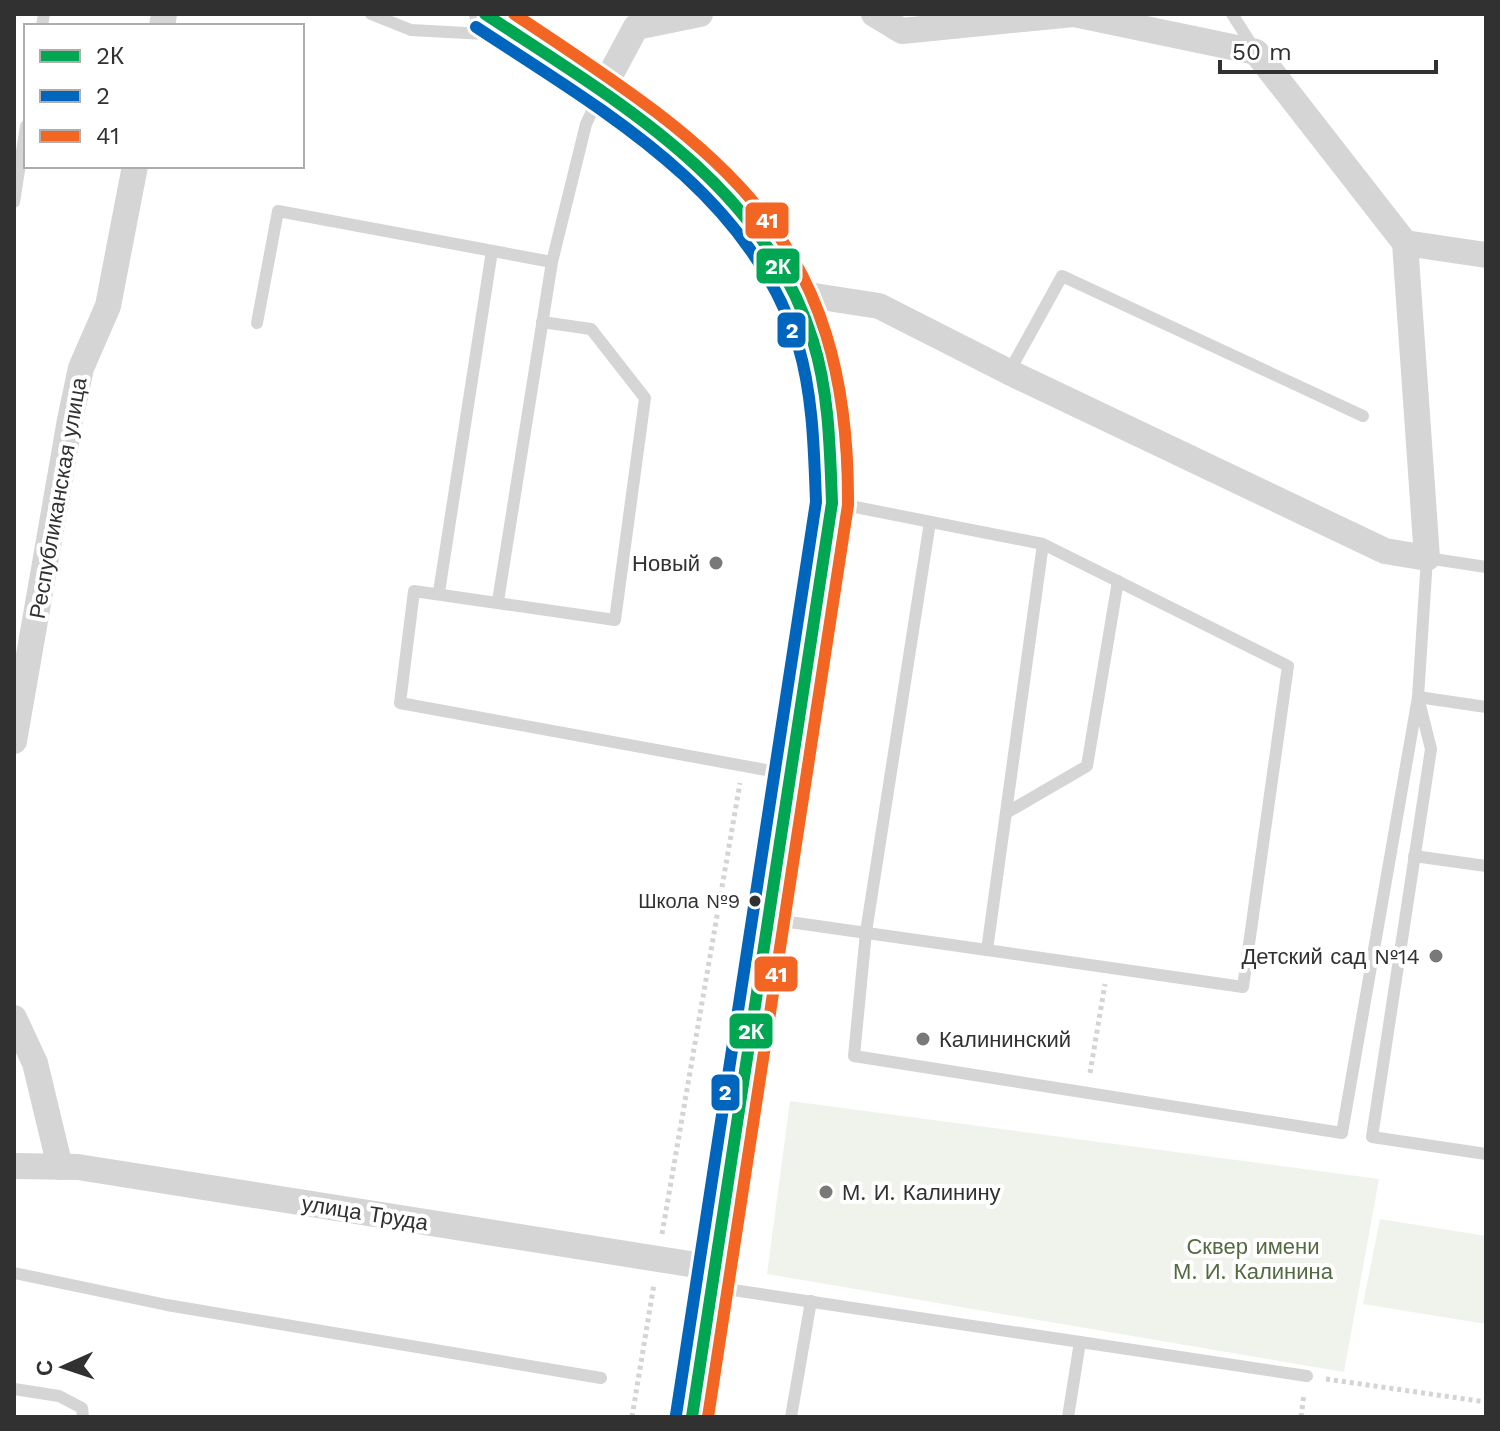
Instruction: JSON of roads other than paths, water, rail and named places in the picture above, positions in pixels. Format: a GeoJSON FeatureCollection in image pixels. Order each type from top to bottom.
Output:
{"type":"FeatureCollection","features":[{"type":"Feature","properties":{"kind":"street"},"geometry":{"type":"LineString","coordinates":[[485,14],[601,92],[717,184],[747,218],[795,293],[812,339],[829,422],[832,503],[788,774],[692,1417]]}},
{"type":"Feature","properties":{"kind":"street"},"geometry":{"type":"LineString","coordinates":[[795,293],[879,306],[1009,372],[1385,551],[1427,558],[1405,243],[1256,52],[1074,14],[902,31],[874,14]]}},
{"type":"Feature","properties":{"kind":"street"},"geometry":{"type":"LineString","coordinates":[[601,92],[636,21],[686,16]]}},
{"type":"Feature","properties":{"kind":"street","name":"Республиканская улица"},"geometry":{"type":"LineString","coordinates":[[14,741],[70,420],[81,368],[108,306],[135,168]]}},
{"type":"Feature","properties":{"kind":"street"},"geometry":{"type":"LineString","coordinates":[[1405,243],[1486,255]]}},
{"type":"Feature","properties":{"kind":"street"},"geometry":{"type":"LineString","coordinates":[[14,1018],[35,1063],[60,1167]]}},
{"type":"Feature","properties":{"kind":"street","name":"улица Труда"},"geometry":{"type":"LineString","coordinates":[[14,1166],[60,1167],[658,1259],[713,1278]]}},
{"type":"Feature","properties":{"kind":"lane"},"geometry":{"type":"LineString","coordinates":[[371,14],[411,30],[518,36]]}},
{"type":"Feature","properties":{"kind":"lane"},"geometry":{"type":"LineString","coordinates":[[1232,14],[1256,52]]}},
{"type":"Feature","properties":{"kind":"lane"},"geometry":{"type":"LineString","coordinates":[[498,601],[552,262],[586,124],[601,92]]}},
{"type":"Feature","properties":{"kind":"lane"},"geometry":{"type":"LineString","coordinates":[[14,202],[24,139]]}},
{"type":"Feature","properties":{"kind":"lane"},"geometry":{"type":"LineString","coordinates":[[257,323],[278,211],[552,262]]}},
{"type":"Feature","properties":{"kind":"lane"},"geometry":{"type":"LineString","coordinates":[[439,592],[492,251]]}},
{"type":"Feature","properties":{"kind":"lane"},"geometry":{"type":"LineString","coordinates":[[1009,372],[1062,276],[1363,416]]}},
{"type":"Feature","properties":{"kind":"lane"},"geometry":{"type":"LineString","coordinates":[[542,322],[591,329],[645,398],[615,620],[439,592],[414,591],[400,703],[788,774]]}},
{"type":"Feature","properties":{"kind":"lane"},"geometry":{"type":"LineString","coordinates":[[766,919],[1243,987],[1288,666],[1043,544],[832,503]]}},
{"type":"Feature","properties":{"kind":"lane"},"geometry":{"type":"LineString","coordinates":[[930,522],[866,932],[854,1056],[1342,1133],[1418,697],[1427,558],[1486,567]]}},
{"type":"Feature","properties":{"kind":"lane"},"geometry":{"type":"LineString","coordinates":[[987,950],[1043,544]]}},
{"type":"Feature","properties":{"kind":"lane"},"geometry":{"type":"LineString","coordinates":[[1006,813],[1087,766],[1118,581]]}},
{"type":"Feature","properties":{"kind":"lane"},"geometry":{"type":"LineString","coordinates":[[1418,697],[1486,707]]}},
{"type":"Feature","properties":{"kind":"lane"},"geometry":{"type":"LineString","coordinates":[[1418,697],[1431,749],[1372,1137],[1486,1154]]}},
{"type":"Feature","properties":{"kind":"lane"},"geometry":{"type":"LineString","coordinates":[[1414,856],[1486,866]]}},
{"type":"Feature","properties":{"kind":"lane"},"geometry":{"type":"LineString","coordinates":[[14,1273],[167,1305],[601,1378]]}},
{"type":"Feature","properties":{"kind":"lane"},"geometry":{"type":"LineString","coordinates":[[713,1278],[811,1301],[1307,1376]]}},
{"type":"Feature","properties":{"kind":"lane"},"geometry":{"type":"LineString","coordinates":[[791,1417],[811,1301]]}},
{"type":"Feature","properties":{"kind":"lane"},"geometry":{"type":"LineString","coordinates":[[1068,1417],[1080,1342]]}},
{"type":"Feature","properties":{"kind":"lane"},"geometry":{"type":"LineString","coordinates":[[14,1389],[59,1396],[82,1408],[83,1417]]}},
{"type":"Feature","properties":{"kind":"place","name":"Новый"},"geometry":{"type":"Point","coordinates":[716,563]}},
{"type":"Feature","properties":{"kind":"place","name":"Школа №9"},"geometry":{"type":"Point","coordinates":[755,901]}},
{"type":"Feature","properties":{"kind":"place","name":"Детский сад №14"},"geometry":{"type":"Point","coordinates":[1436,956]}},
{"type":"Feature","properties":{"kind":"place","name":"Калининский"},"geometry":{"type":"Point","coordinates":[923,1039]}},
{"type":"Feature","properties":{"kind":"place","name":"М. И. Калинину"},"geometry":{"type":"Point","coordinates":[826,1192]}},
{"type":"Feature","properties":{"kind":"park label","name":"Сквер имени М. И. Калинина"},"geometry":{"type":"Point","coordinates":[1253,1258]}}]}
